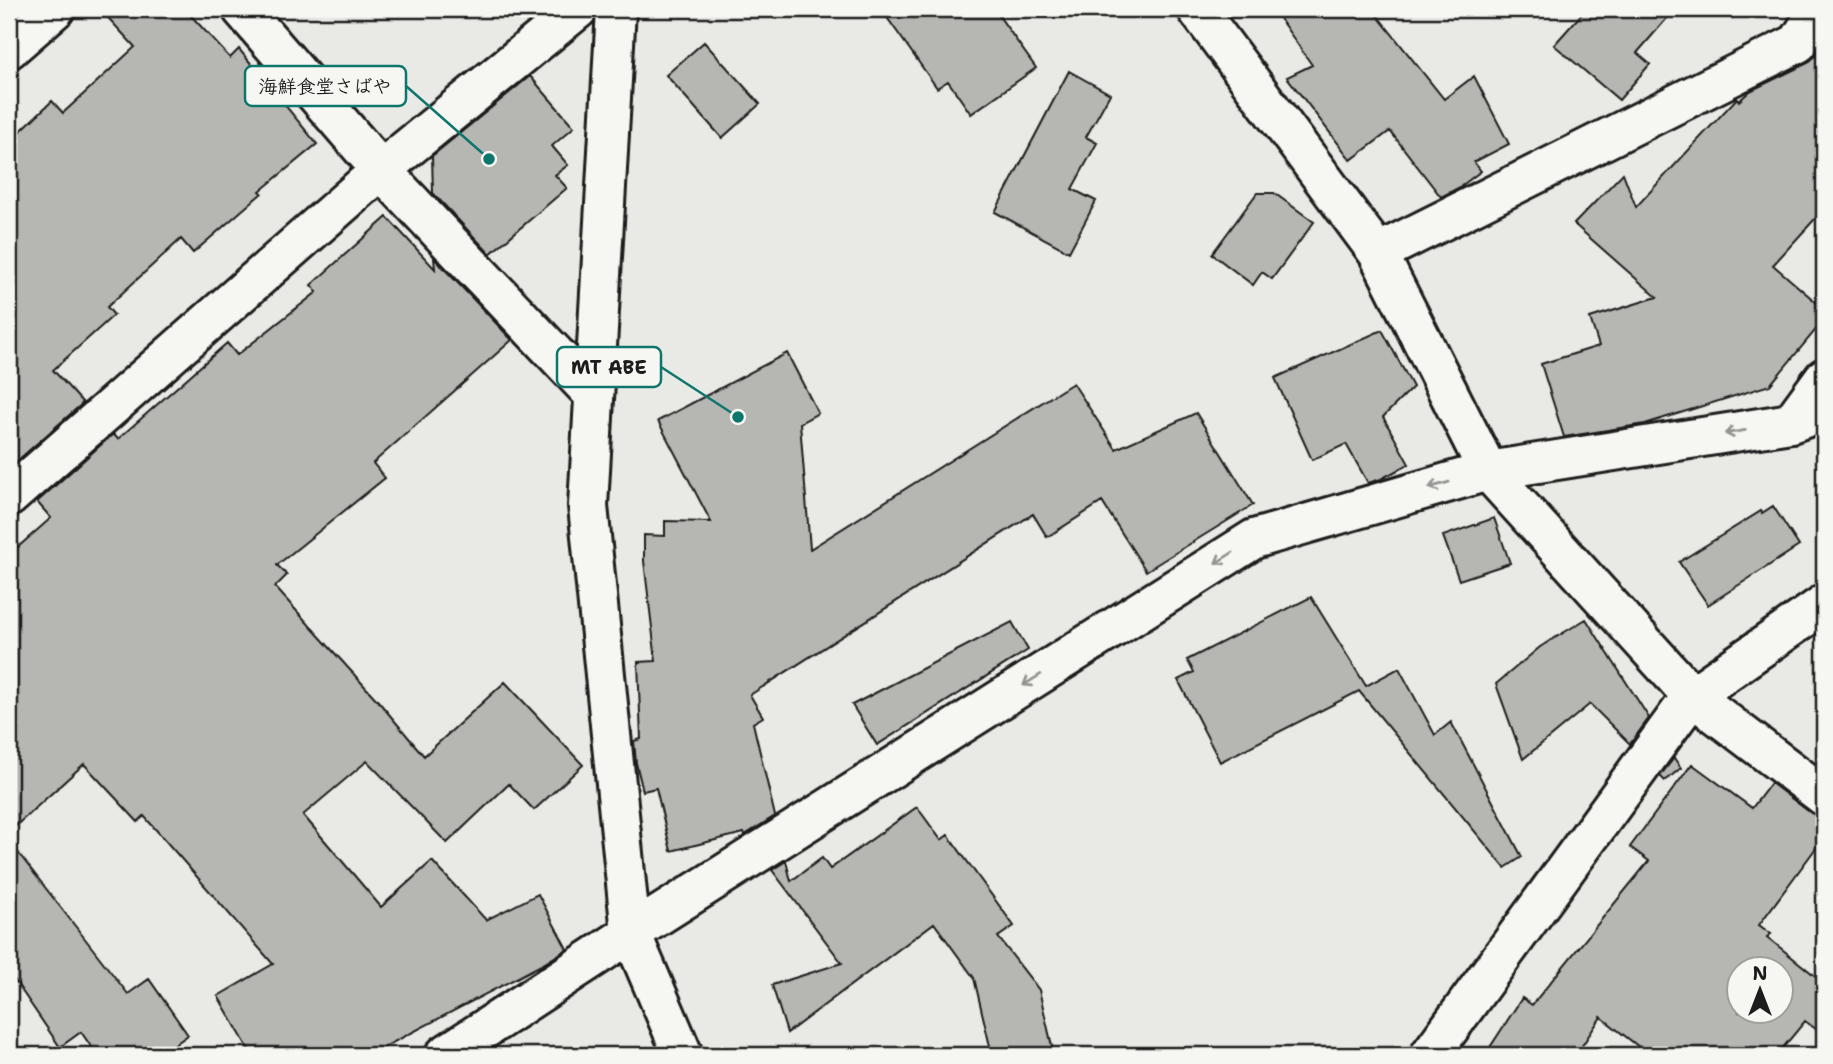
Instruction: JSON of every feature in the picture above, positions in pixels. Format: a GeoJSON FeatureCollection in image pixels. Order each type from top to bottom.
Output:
{"type":"FeatureCollection","features":[{"type":"Feature","properties":{"kind":"street"},"geometry":{"type":"LineString","coordinates":[[9,49],[55,9]]}},
{"type":"Feature","properties":{"kind":"street"},"geometry":{"type":"LineString","coordinates":[[242,9],[381,170],[594,395]]}},
{"type":"Feature","properties":{"kind":"street"},"geometry":{"type":"LineString","coordinates":[[9,497],[381,170],[578,9]]}},
{"type":"Feature","properties":{"kind":"street"},"geometry":{"type":"LineString","coordinates":[[616,9],[588,506],[631,933],[683,1055]]}},
{"type":"Feature","properties":{"kind":"street"},"geometry":{"type":"LineString","coordinates":[[1197,9],[1378,253],[1488,471],[1692,696],[1824,796]]}},
{"type":"Feature","properties":{"kind":"street"},"geometry":{"type":"LineString","coordinates":[[1378,253],[1798,43],[1819,9]]}},
{"type":"Feature","properties":{"kind":"street"},"geometry":{"type":"LineString","coordinates":[[445,1055],[631,933],[1254,539],[1488,471],[1807,417],[1824,378]]}},
{"type":"Feature","properties":{"kind":"street"},"geometry":{"type":"LineString","coordinates":[[1430,1055],[1692,696],[1824,604]]}},
{"type":"Feature","properties":{"kind":"building"},"geometry":{"type":"Polygon","coordinates":[[[100,9],[185,9],[230,58],[239,49],[317,144],[260,191],[262,193],[193,253],[181,239],[107,307],[114,315],[53,370],[83,403],[9,468],[9,142],[52,101],[63,113],[135,47],[100,9]]]}},
{"type":"Feature","properties":{"kind":"building"},"geometry":{"type":"Polygon","coordinates":[[[881,9],[994,9],[1036,68],[971,114],[948,81],[937,88],[881,9]]]}},
{"type":"Feature","properties":{"kind":"building"},"geometry":{"type":"Polygon","coordinates":[[[1273,9],[1372,9],[1444,99],[1474,76],[1509,144],[1474,162],[1481,171],[1441,197],[1390,131],[1351,160],[1287,77],[1312,65],[1273,9]]]}},
{"type":"Feature","properties":{"kind":"building"},"geometry":{"type":"Polygon","coordinates":[[[1586,9],[1675,9],[1637,53],[1650,64],[1619,100],[1554,45],[1586,9]]]}},
{"type":"Feature","properties":{"kind":"building"},"geometry":{"type":"Polygon","coordinates":[[[704,42],[760,104],[722,138],[666,75],[704,42]]]}},
{"type":"Feature","properties":{"kind":"building"},"geometry":{"type":"Polygon","coordinates":[[[1824,42],[1824,209],[1773,265],[1824,309],[1824,320],[1770,385],[1645,424],[1564,437],[1541,364],[1599,346],[1590,318],[1657,297],[1574,224],[1623,173],[1636,207],[1737,98],[1739,101],[1750,91],[1808,63],[1824,42]]]}},
{"type":"Feature","properties":{"kind":"building"},"geometry":{"type":"Polygon","coordinates":[[[1069,71],[1110,94],[1086,137],[1097,143],[1072,189],[1096,201],[1069,252],[995,212],[1069,71]]]}},
{"type":"Feature","properties":{"kind":"building"},"geometry":{"type":"Polygon","coordinates":[[[530,76],[574,127],[552,146],[568,165],[555,175],[567,188],[490,254],[433,193],[432,156],[530,76]]]}},
{"type":"Feature","properties":{"kind":"building"},"geometry":{"type":"Polygon","coordinates":[[[1257,193],[1274,193],[1314,222],[1272,279],[1262,272],[1253,285],[1212,254],[1257,193]]]}},
{"type":"Feature","properties":{"kind":"building"},"geometry":{"type":"Polygon","coordinates":[[[387,217],[435,269],[434,258],[512,340],[373,463],[385,478],[277,565],[287,575],[275,587],[424,756],[505,682],[583,765],[534,810],[509,784],[447,843],[367,761],[303,815],[381,907],[432,861],[486,920],[538,894],[567,949],[369,1055],[252,1055],[218,996],[273,964],[144,816],[138,822],[84,764],[9,832],[9,555],[51,518],[37,502],[113,434],[118,439],[227,343],[237,355],[317,292],[311,285],[387,217]]]}},
{"type":"Feature","properties":{"kind":"building"},"geometry":{"type":"Polygon","coordinates":[[[1382,330],[1413,387],[1383,417],[1409,464],[1368,483],[1346,444],[1312,460],[1275,378],[1382,330]]]}},
{"type":"Feature","properties":{"kind":"building"},"geometry":{"type":"Polygon","coordinates":[[[787,353],[818,413],[800,423],[810,549],[1073,383],[1116,449],[1196,413],[1253,505],[1146,571],[1102,502],[1047,537],[1033,514],[750,695],[763,717],[753,723],[775,816],[745,835],[744,833],[671,851],[656,788],[643,791],[634,741],[641,739],[638,662],[656,661],[644,561],[644,535],[665,536],[665,521],[711,522],[658,421],[787,353]]]}},
{"type":"Feature","properties":{"kind":"building"},"geometry":{"type":"Polygon","coordinates":[[[1773,506],[1799,546],[1708,605],[1679,562],[1773,506]]]}},
{"type":"Feature","properties":{"kind":"building"},"geometry":{"type":"Polygon","coordinates":[[[1494,518],[1510,563],[1459,580],[1443,536],[1494,518]]]}},
{"type":"Feature","properties":{"kind":"building"},"geometry":{"type":"Polygon","coordinates":[[[1311,597],[1366,686],[1399,668],[1435,735],[1451,722],[1522,857],[1505,868],[1359,691],[1220,762],[1178,680],[1194,672],[1187,660],[1311,597]]]}},
{"type":"Feature","properties":{"kind":"building"},"geometry":{"type":"Polygon","coordinates":[[[1586,619],[1649,718],[1630,744],[1590,704],[1523,759],[1496,684],[1540,647],[1586,619]]]}},
{"type":"Feature","properties":{"kind":"building"},"geometry":{"type":"Polygon","coordinates":[[[1012,622],[1028,650],[877,745],[852,705],[1012,622]]]}},
{"type":"Feature","properties":{"kind":"building"},"geometry":{"type":"Polygon","coordinates":[[[1674,758],[1681,768],[1665,781],[1660,776],[1674,758]]]}},
{"type":"Feature","properties":{"kind":"building"},"geometry":{"type":"Polygon","coordinates":[[[1692,764],[1752,808],[1771,783],[1811,813],[1824,817],[1824,837],[1759,925],[1771,934],[1767,937],[1791,956],[1724,956],[1724,1026],[1794,1026],[1794,959],[1824,983],[1824,1035],[1805,1021],[1777,1055],[1649,1055],[1601,1017],[1576,1055],[1485,1055],[1522,998],[1532,1005],[1649,861],[1630,847],[1692,764]]]}},
{"type":"Feature","properties":{"kind":"building"},"geometry":{"type":"Polygon","coordinates":[[[917,807],[941,840],[948,835],[1014,926],[998,937],[1039,990],[1054,1055],[992,1055],[974,978],[934,923],[787,1033],[772,985],[842,963],[772,870],[786,861],[791,881],[822,858],[830,869],[917,807]]]}},
{"type":"Feature","properties":{"kind":"building"},"geometry":{"type":"Polygon","coordinates":[[[9,841],[128,994],[149,979],[188,1035],[160,1055],[97,1055],[81,1032],[60,1047],[9,972],[9,841]]]}},
{"type":"Feature","properties":{"kind":"place","name":"海鮮食堂さばや"},"geometry":{"type":"Point","coordinates":[489,159]}},
{"type":"Feature","properties":{"kind":"place","name":"MT ABE"},"geometry":{"type":"Point","coordinates":[738,417]}}]}
